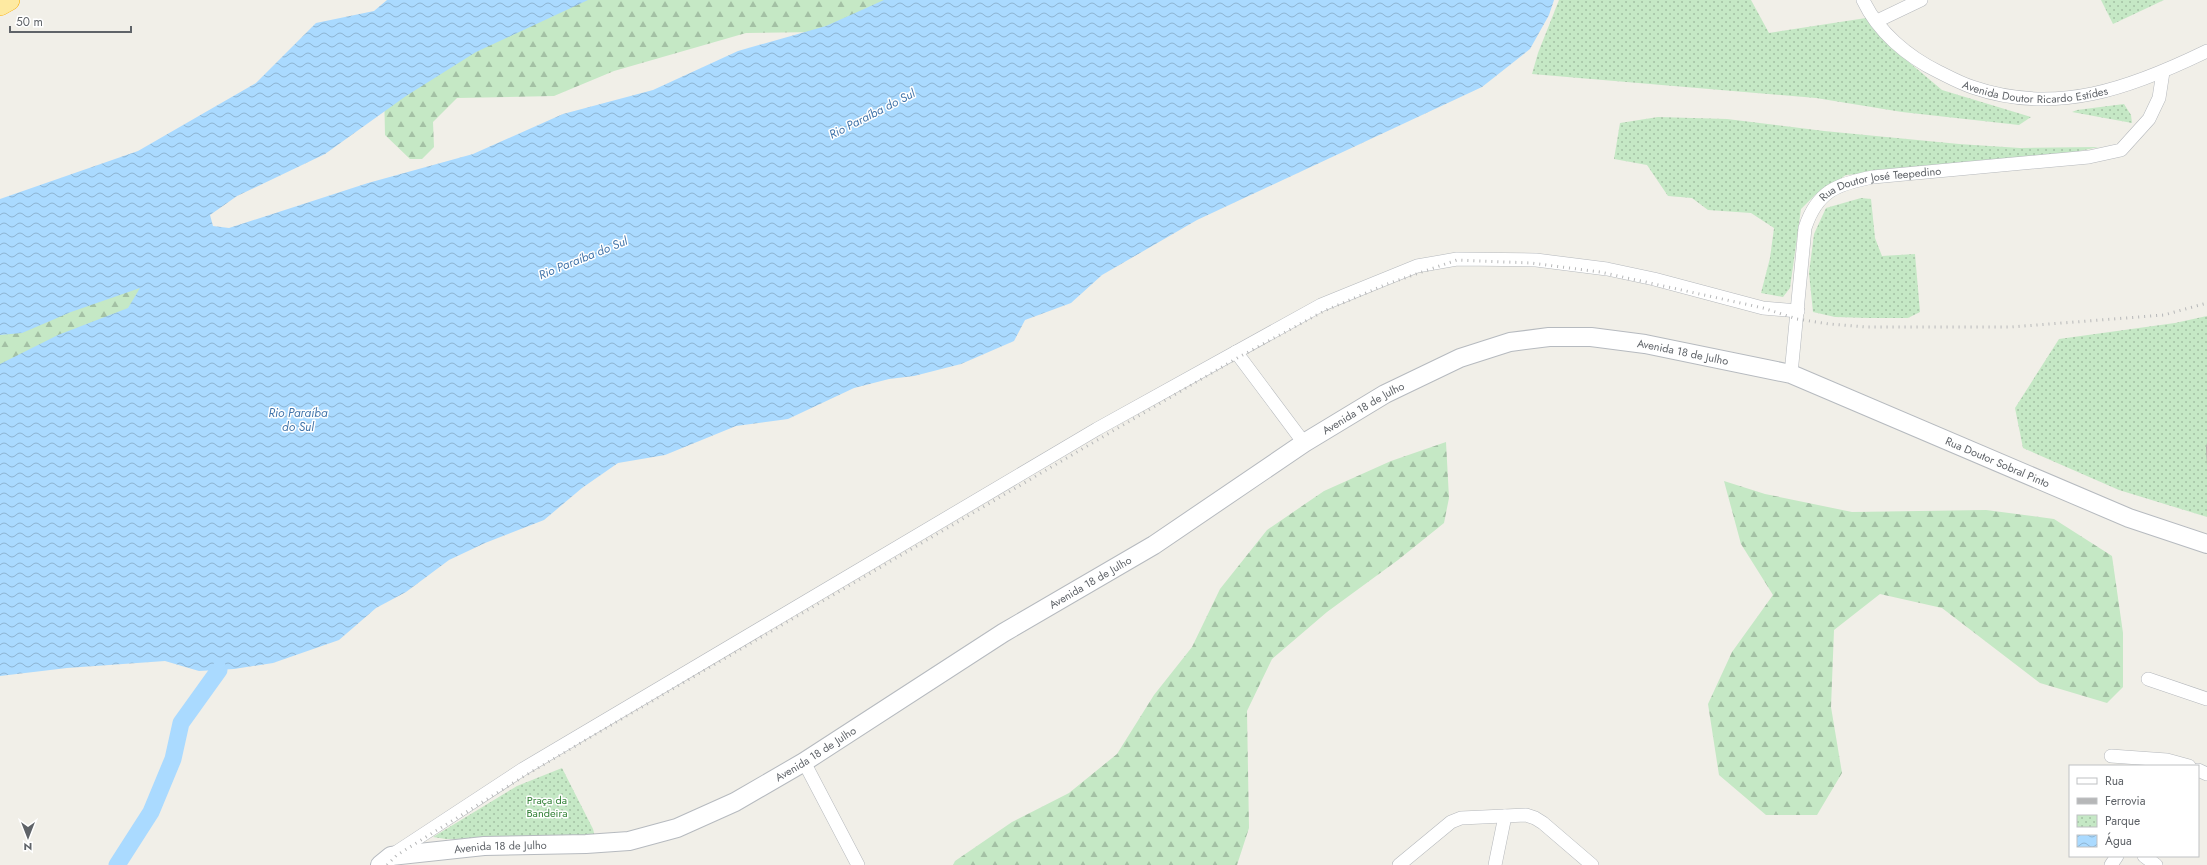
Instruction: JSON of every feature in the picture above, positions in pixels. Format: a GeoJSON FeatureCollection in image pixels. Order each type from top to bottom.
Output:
{"type":"FeatureCollection","features":[{"type":"Feature","properties":{"kind":"highway"},"geometry":{"type":"LineString","coordinates":[[0,5],[9,0]]}},
{"type":"Feature","properties":{"kind":"main road","name":"Avenida 18 de Julho"},"geometry":{"type":"LineString","coordinates":[[386,860],[484,846],[586,844],[629,841],[677,828],[735,802],[804,762],[1003,633],[1154,545],[1304,443],[1385,394],[1460,358],[1510,342],[1549,337],[1591,337],[1645,344],[1791,374]]}},
{"type":"Feature","properties":{"kind":"main road","name":"Rua Doutor Sobral Pinto"},"geometry":{"type":"LineString","coordinates":[[1791,374],[2129,518],[2207,544]]}},
{"type":"Feature","properties":{"kind":"street","name":"Avenida Doutor Ricardo Estídes"},"geometry":{"type":"LineString","coordinates":[[1863,0],[1877,21],[1898,46],[1923,64],[1971,87],[2027,100],[2062,99],[2093,95],[2163,72],[2207,51]]}},
{"type":"Feature","properties":{"kind":"street"},"geometry":{"type":"LineString","coordinates":[[1877,21],[1921,0]]}},
{"type":"Feature","properties":{"kind":"street","name":"Rua Doutor José Teepedino"},"geometry":{"type":"LineString","coordinates":[[1791,374],[1805,228],[1811,210],[1820,198],[1831,190],[1847,182],[1873,177],[2089,157],[2121,150],[2149,119],[2159,98],[2163,72]]}},
{"type":"Feature","properties":{"kind":"street"},"geometry":{"type":"LineString","coordinates":[[386,860],[523,769],[1090,434],[1321,305],[1417,266],[1457,259],[1536,260],[1607,269],[1654,279],[1763,308],[1798,310]]}},
{"type":"Feature","properties":{"kind":"street"},"geometry":{"type":"LineString","coordinates":[[1236,352],[1304,443]]}},
{"type":"Feature","properties":{"kind":"street"},"geometry":{"type":"LineString","coordinates":[[2148,679],[2207,699]]}},
{"type":"Feature","properties":{"kind":"street"},"geometry":{"type":"LineString","coordinates":[[2111,756],[2167,760],[2185,765]]}},
{"type":"Feature","properties":{"kind":"street"},"geometry":{"type":"LineString","coordinates":[[804,762],[858,865]]}},
{"type":"Feature","properties":{"kind":"street"},"geometry":{"type":"LineString","coordinates":[[1399,865],[1451,822],[1461,818],[1526,815],[1535,818],[1592,865]]}},
{"type":"Feature","properties":{"kind":"street"},"geometry":{"type":"LineString","coordinates":[[1495,865],[1505,816]]}},
{"type":"Feature","properties":{"kind":"street"},"geometry":{"type":"LineString","coordinates":[[2145,857],[2156,865]]}},
{"type":"Feature","properties":{"kind":"green space"},"geometry":{"type":"Polygon","coordinates":[[[489,0],[927,0],[819,32],[746,33],[614,71],[554,96],[457,98],[433,122],[434,147],[422,159],[410,159],[385,135],[384,87],[489,0]]]}},
{"type":"Feature","properties":{"kind":"green space"},"geometry":{"type":"Polygon","coordinates":[[[1559,0],[1751,0],[1769,33],[1866,18],[1885,42],[1942,90],[2031,117],[2019,125],[1902,112],[1816,98],[1532,74],[1538,53],[1559,0]]]}},
{"type":"Feature","properties":{"kind":"green space"},"geometry":{"type":"Polygon","coordinates":[[[2101,0],[2164,0],[2113,24],[2101,0]]]}},
{"type":"Feature","properties":{"kind":"green space"},"geometry":{"type":"Polygon","coordinates":[[[2124,104],[2131,115],[2132,123],[2072,112],[2077,110],[2124,104]]]}},
{"type":"Feature","properties":{"kind":"green space"},"geometry":{"type":"Polygon","coordinates":[[[1658,117],[1727,119],[1824,131],[1959,144],[2020,148],[2099,147],[2045,158],[1846,175],[1815,195],[1801,209],[1790,288],[1783,297],[1761,293],[1770,258],[1774,228],[1751,213],[1708,210],[1692,198],[1668,196],[1647,165],[1614,159],[1620,123],[1658,117]]]}},
{"type":"Feature","properties":{"kind":"green space"},"geometry":{"type":"Polygon","coordinates":[[[1861,198],[1871,199],[1875,238],[1882,256],[1915,254],[1920,312],[1908,318],[1835,317],[1813,312],[1809,273],[1814,234],[1826,208],[1861,198]]]}},
{"type":"Feature","properties":{"kind":"green space"},"geometry":{"type":"Polygon","coordinates":[[[146,284],[110,333],[0,366],[0,322],[146,284]]]}},
{"type":"Feature","properties":{"kind":"green space"},"geometry":{"type":"Polygon","coordinates":[[[2207,316],[2207,517],[2119,490],[2023,448],[2015,408],[2059,339],[2175,323],[2207,316]]]}},
{"type":"Feature","properties":{"kind":"green space"},"geometry":{"type":"Polygon","coordinates":[[[1446,442],[1449,498],[1444,523],[1398,560],[1327,612],[1272,659],[1247,711],[1249,828],[1237,865],[953,865],[955,861],[1012,822],[1069,793],[1117,754],[1154,695],[1192,647],[1220,589],[1267,530],[1324,491],[1391,461],[1446,442]]]}},
{"type":"Feature","properties":{"kind":"green space"},"geometry":{"type":"Polygon","coordinates":[[[1724,481],[1765,494],[1852,512],[1986,510],[2054,519],[2112,556],[2123,633],[2123,687],[2107,703],[2040,683],[1942,608],[1880,594],[1834,630],[1831,707],[1842,773],[1817,815],[1766,815],[1719,775],[1708,704],[1732,652],[1773,595],[1741,544],[1724,481]]]}},
{"type":"Feature","properties":{"kind":"green space","name":"Praça da Bandeira"},"geometry":{"type":"Polygon","coordinates":[[[562,768],[593,829],[595,837],[446,839],[433,837],[517,786],[562,768]]]}},
{"type":"Feature","properties":{"kind":"water","name":"Rio Paraíba do Sul"},"geometry":{"type":"Polygon","coordinates":[[[387,0],[588,0],[476,52],[406,96],[325,154],[237,196],[210,215],[213,226],[229,228],[368,183],[473,154],[563,114],[653,90],[738,51],[826,26],[884,0],[1554,0],[1549,15],[1530,49],[1482,87],[1197,220],[1102,275],[1071,303],[1025,320],[1014,341],[961,364],[914,376],[889,379],[854,388],[788,419],[736,426],[665,455],[618,463],[582,488],[544,520],[485,543],[449,560],[406,592],[376,608],[339,640],[273,663],[234,669],[199,671],[165,661],[67,668],[0,676],[0,364],[58,335],[128,308],[140,288],[71,312],[22,333],[0,335],[0,199],[138,151],[256,83],[316,23],[374,11],[387,0]]]}},
{"type":"Feature","properties":{"kind":"waterway"},"geometry":{"type":"LineString","coordinates":[[117,865],[151,812],[173,759],[181,723],[219,670]]}},
{"type":"Feature","properties":{"kind":"railway"},"geometry":{"type":"LineString","coordinates":[[387,865],[397,855],[526,775],[1239,357],[1324,311],[1387,284],[1457,260],[1531,263],[1600,272],[1763,308],[1797,319],[1829,324],[1866,327],[2011,327],[2164,315],[2207,303]]}}]}
